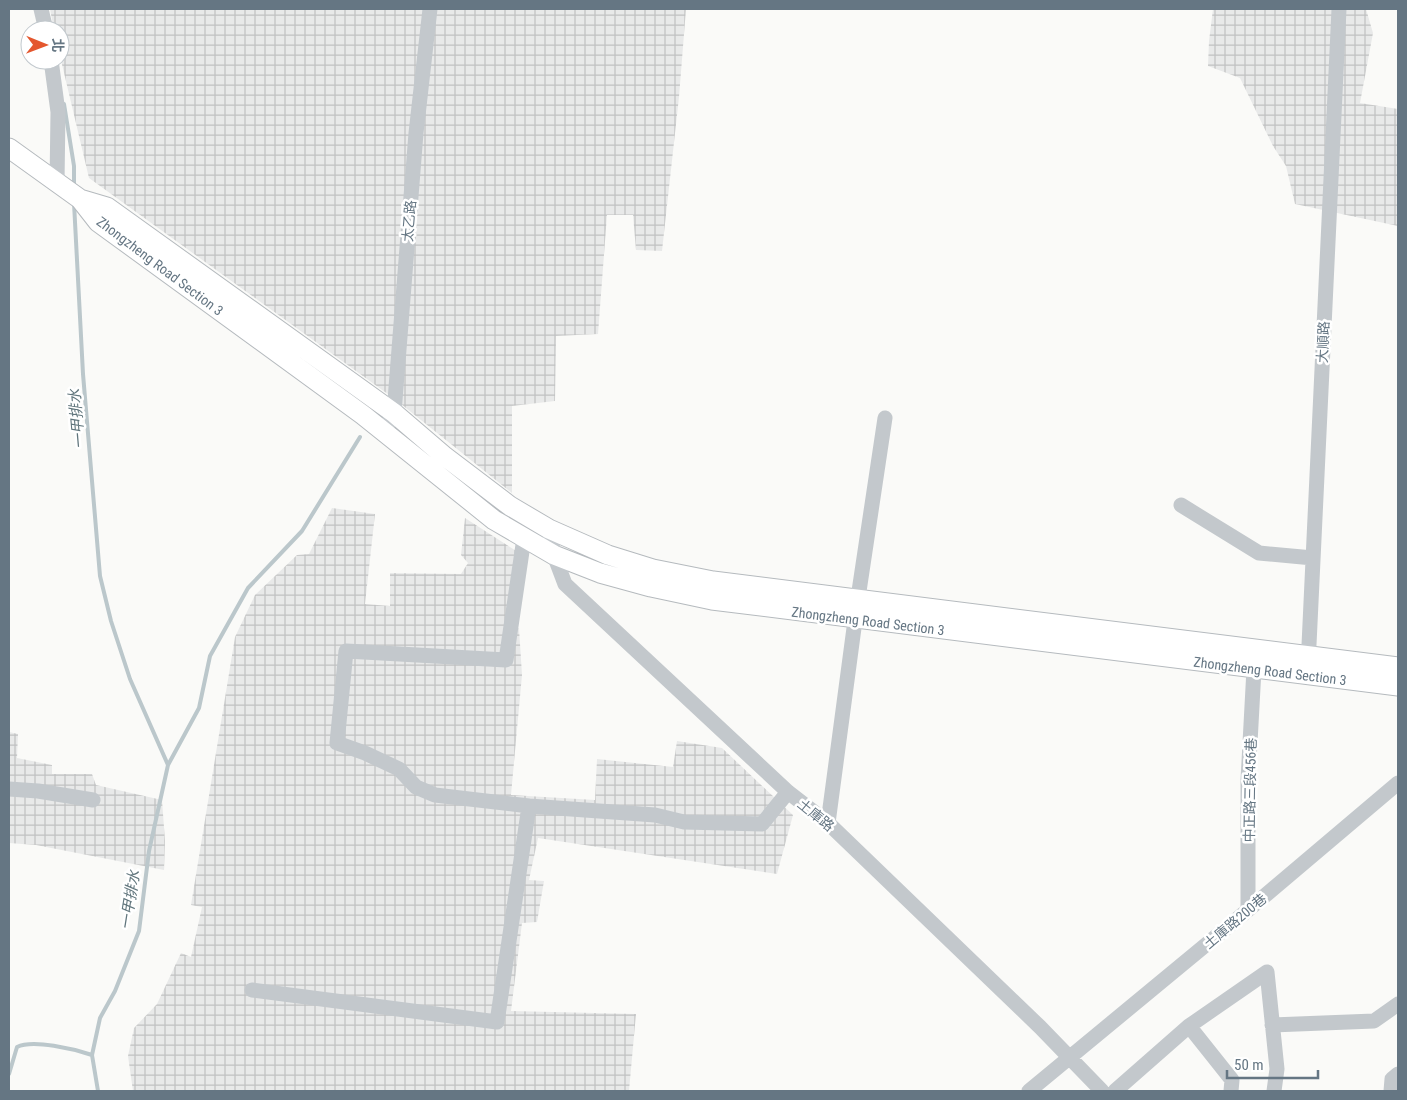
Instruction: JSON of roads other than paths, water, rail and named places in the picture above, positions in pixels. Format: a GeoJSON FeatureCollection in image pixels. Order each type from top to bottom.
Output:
{"type":"FeatureCollection","features":[{"type":"Feature","properties":{"kind":"main road"},"geometry":{"type":"LineString","coordinates":[[9,148],[80,199]]}},
{"type":"Feature","properties":{"kind":"main road","name":"Zhongzheng Road Section 3"},"geometry":{"type":"LineString","coordinates":[[80,199],[107,208],[394,413],[443,455],[510,506],[549,529],[608,555],[652,569],[713,581],[858,598],[1308,666],[1398,686]]}},
{"type":"Feature","properties":{"kind":"main road","name":"Zhongzheng Road Section 3"},"geometry":{"type":"LineString","coordinates":[[80,199],[98,222],[363,415],[494,520],[554,555],[600,573],[651,587],[712,600],[1254,669],[1308,666],[1398,668]]}},
{"type":"Feature","properties":{"kind":"street","name":"太乙路"},"geometry":{"type":"LineString","coordinates":[[384,431],[394,413],[416,133],[430,9]]}},
{"type":"Feature","properties":{"kind":"street","name":"大順路"},"geometry":{"type":"LineString","coordinates":[[1308,666],[1339,9]]}},
{"type":"Feature","properties":{"kind":"street"},"geometry":{"type":"LineString","coordinates":[[52,70],[58,112],[57,183]]}},
{"type":"Feature","properties":{"kind":"street"},"geometry":{"type":"LineString","coordinates":[[828,823],[884,418]]}},
{"type":"Feature","properties":{"kind":"street"},"geometry":{"type":"LineString","coordinates":[[1182,505],[1259,553],[1313,558]]}},
{"type":"Feature","properties":{"kind":"street","name":"土庫路"},"geometry":{"type":"LineString","coordinates":[[549,529],[554,555],[565,584],[788,792],[828,823],[1070,1058],[1097,1090]]}},
{"type":"Feature","properties":{"kind":"street"},"geometry":{"type":"LineString","coordinates":[[524,538],[506,660],[346,651],[337,743],[365,753],[399,769],[416,787],[435,795],[529,806],[655,815],[684,822],[762,824],[788,792]]}},
{"type":"Feature","properties":{"kind":"street","name":"中正路三段456巷"},"geometry":{"type":"LineString","coordinates":[[1248,910],[1248,780],[1254,669]]}},
{"type":"Feature","properties":{"kind":"street","name":"土庫路200巷"},"geometry":{"type":"LineString","coordinates":[[1029,1091],[1398,783]]}},
{"type":"Feature","properties":{"kind":"street"},"geometry":{"type":"LineString","coordinates":[[9,788],[93,800]]}},
{"type":"Feature","properties":{"kind":"street"},"geometry":{"type":"LineString","coordinates":[[252,990],[497,1022],[529,806]]}},
{"type":"Feature","properties":{"kind":"street"},"geometry":{"type":"LineString","coordinates":[[1115,1091],[1189,1026],[1267,972],[1277,1069],[1274,1091]]}},
{"type":"Feature","properties":{"kind":"street"},"geometry":{"type":"LineString","coordinates":[[1272,1025],[1374,1021],[1398,1004]]}},
{"type":"Feature","properties":{"kind":"street"},"geometry":{"type":"LineString","coordinates":[[1189,1026],[1232,1080],[1231,1091]]}},
{"type":"Feature","properties":{"kind":"street"},"geometry":{"type":"LineString","coordinates":[[1392,1091],[1392,1079],[1398,1074]]}},
{"type":"Feature","properties":{"kind":"waterway","name":"一甲排水"},"geometry":{"type":"LineString","coordinates":[[64,104],[74,166],[74,186]]}},
{"type":"Feature","properties":{"kind":"waterway","name":"一甲排水"},"geometry":{"type":"LineString","coordinates":[[74,203],[83,374],[100,576],[111,621],[130,679],[168,765]]}},
{"type":"Feature","properties":{"kind":"waterway","name":"一甲排水"},"geometry":{"type":"LineString","coordinates":[[98,1091],[92,1055],[100,1018],[115,991],[139,931],[149,851],[168,765],[199,708],[210,656],[248,588],[302,531],[360,437]]}},
{"type":"Feature","properties":{"kind":"waterway"},"geometry":{"type":"LineString","coordinates":[[9,1074],[17,1047],[24,1045],[43,1044],[92,1055]]}}]}
